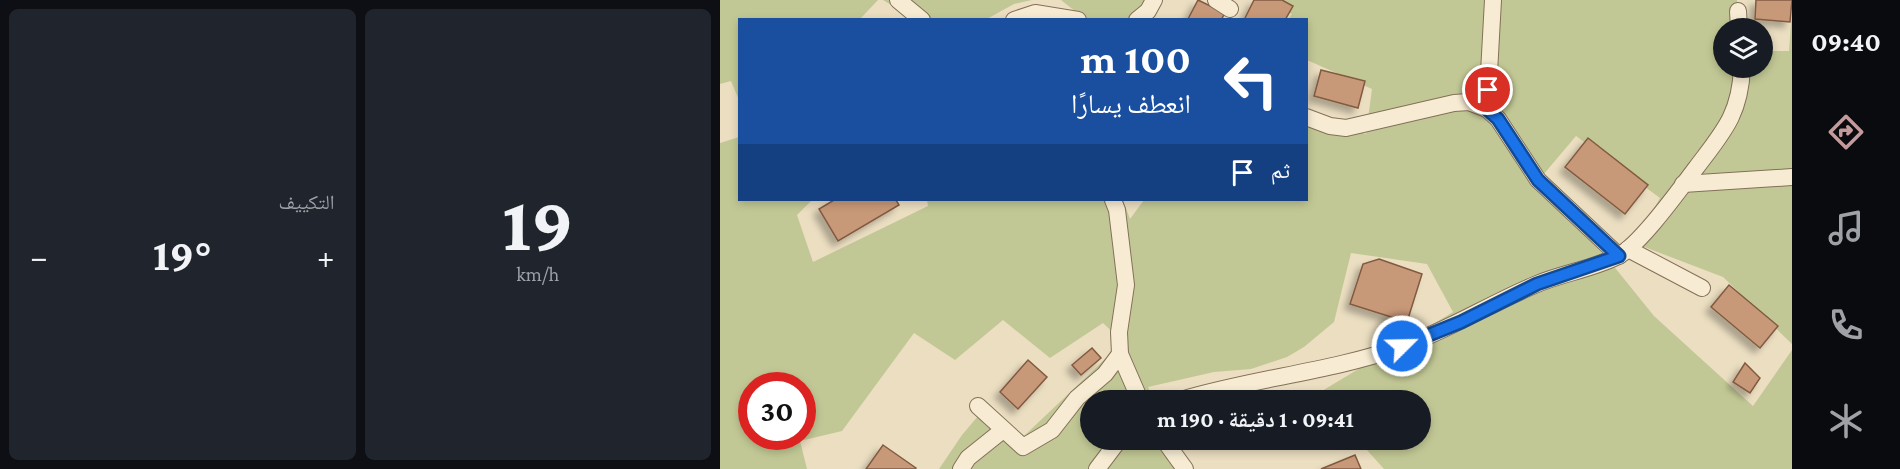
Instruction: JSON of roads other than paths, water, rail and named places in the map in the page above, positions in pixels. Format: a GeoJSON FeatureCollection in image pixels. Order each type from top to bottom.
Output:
{"type":"FeatureCollection","features":[{"type":"Feature","properties":{"kind":"street"},"geometry":{"type":"LineString","coordinates":[[898,0],[920,18]]}},
{"type":"Feature","properties":{"kind":"street"},"geometry":{"type":"LineString","coordinates":[[1487,109],[1493,0]]}},
{"type":"Feature","properties":{"kind":"street"},"geometry":{"type":"LineString","coordinates":[[1738,11],[1738,18]]}},
{"type":"Feature","properties":{"kind":"street"},"geometry":{"type":"LineString","coordinates":[[1020,18],[1035,13],[1066,18]]}},
{"type":"Feature","properties":{"kind":"street"},"geometry":{"type":"LineString","coordinates":[[1214,390],[1329,369],[1402,346],[1461,322],[1537,284],[1623,252],[1683,184],[1728,126],[1738,104],[1741,78]]}},
{"type":"Feature","properties":{"kind":"street"},"geometry":{"type":"LineString","coordinates":[[1308,118],[1330,126],[1346,128],[1454,103],[1469,102],[1487,109],[1498,119],[1538,180],[1623,252],[1702,288]]}},
{"type":"Feature","properties":{"kind":"street"},"geometry":{"type":"LineString","coordinates":[[1683,184],[1792,177]]}},
{"type":"Feature","properties":{"kind":"street"},"geometry":{"type":"LineString","coordinates":[[1113,201],[1117,210],[1126,285],[1119,332],[1120,354],[1136,390]]}},
{"type":"Feature","properties":{"kind":"street"},"geometry":{"type":"LineString","coordinates":[[978,406],[1023,447],[1052,430],[1077,398],[1105,374],[1120,354]]}},
{"type":"Feature","properties":{"kind":"street"},"geometry":{"type":"LineString","coordinates":[[961,469],[968,458],[1003,430]]}},
{"type":"Feature","properties":{"kind":"street"},"geometry":{"type":"LineString","coordinates":[[1097,469],[1111,450]]}},
{"type":"Feature","properties":{"kind":"street"},"geometry":{"type":"LineString","coordinates":[[1171,450],[1185,469]]}}]}
